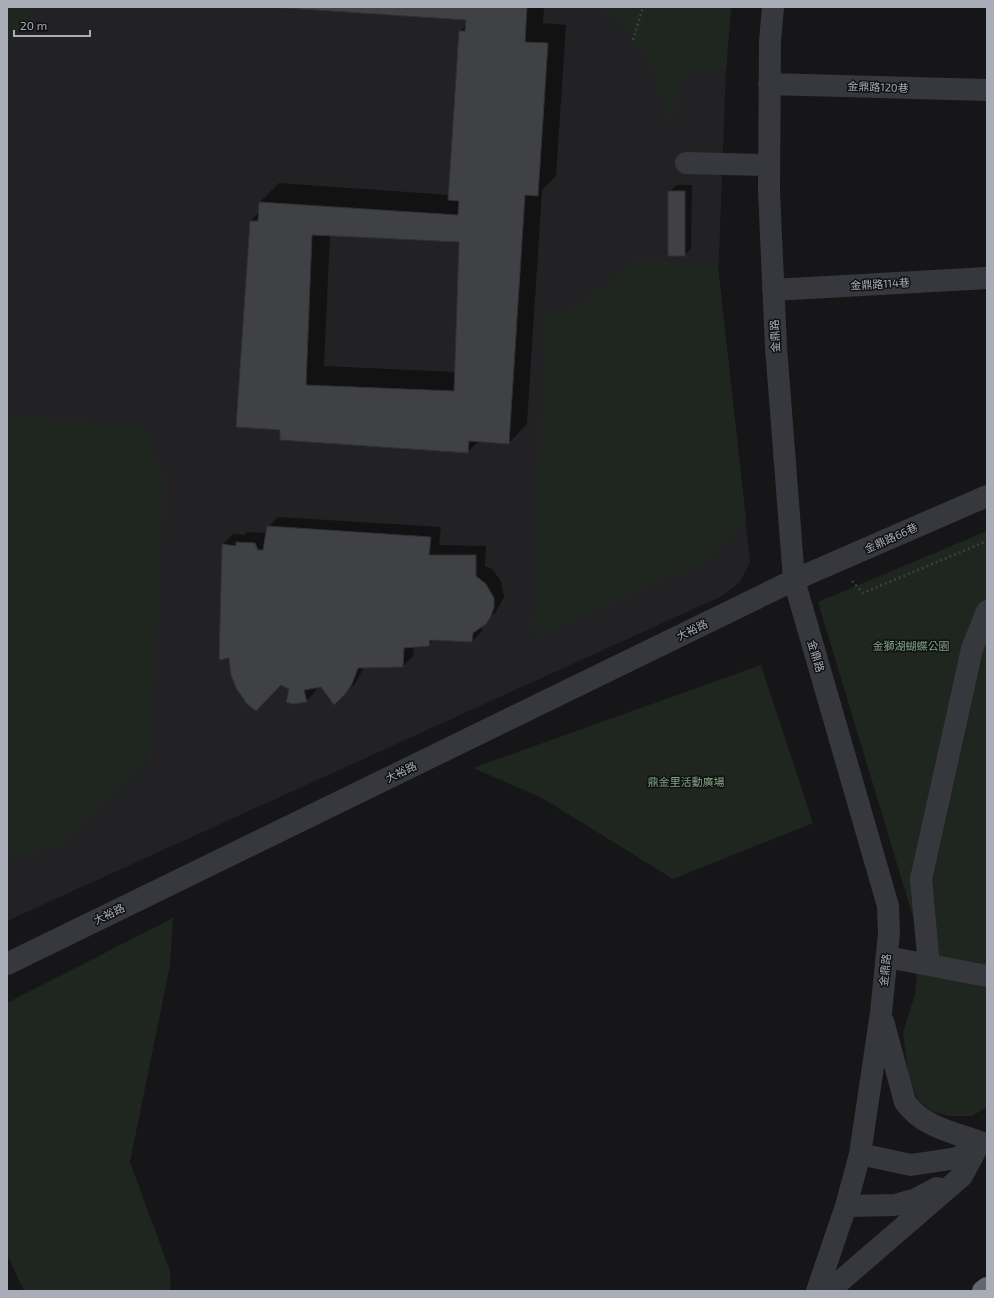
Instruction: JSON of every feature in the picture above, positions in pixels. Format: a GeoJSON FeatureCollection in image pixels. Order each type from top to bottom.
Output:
{"type":"FeatureCollection","features":[{"type":"Feature","properties":{"kind":"highway"},"geometry":{"type":"LineString","coordinates":[[983,1291],[987,1288]]}},
{"type":"Feature","properties":{"kind":"street","name":"金鼎路"},"geometry":{"type":"LineString","coordinates":[[773,7],[769,84],[769,165],[773,290],[794,580],[888,906],[889,932],[881,1013],[860,1154],[846,1206],[817,1291]]}},
{"type":"Feature","properties":{"kind":"street","name":"金鼎路120巷"},"geometry":{"type":"LineString","coordinates":[[769,84],[987,90]]}},
{"type":"Feature","properties":{"kind":"street"},"geometry":{"type":"LineString","coordinates":[[686,163],[769,165]]}},
{"type":"Feature","properties":{"kind":"street","name":"金鼎路114巷"},"geometry":{"type":"LineString","coordinates":[[773,290],[987,278]]}},
{"type":"Feature","properties":{"kind":"street","name":"金鼎路66巷"},"geometry":{"type":"LineString","coordinates":[[794,580],[987,496]]}},
{"type":"Feature","properties":{"kind":"street","name":"大裕路"},"geometry":{"type":"LineString","coordinates":[[7,964],[794,580]]}},
{"type":"Feature","properties":{"kind":"street"},"geometry":{"type":"LineString","coordinates":[[930,965],[921,879],[972,649],[987,611]]}},
{"type":"Feature","properties":{"kind":"street"},"geometry":{"type":"LineString","coordinates":[[887,957],[987,976]]}},
{"type":"Feature","properties":{"kind":"street"},"geometry":{"type":"LineString","coordinates":[[881,1013],[905,1102],[913,1114],[924,1122],[983,1140]]}},
{"type":"Feature","properties":{"kind":"street"},"geometry":{"type":"LineString","coordinates":[[860,1154],[910,1165],[957,1158],[983,1140]]}},
{"type":"Feature","properties":{"kind":"street"},"geometry":{"type":"LineString","coordinates":[[830,1291],[962,1176],[983,1140]]}},
{"type":"Feature","properties":{"kind":"street"},"geometry":{"type":"LineString","coordinates":[[846,1206],[895,1205],[916,1199],[962,1176]]}},
{"type":"Feature","properties":{"kind":"path"},"geometry":{"type":"LineString","coordinates":[[632,40],[643,7]]}},
{"type":"Feature","properties":{"kind":"path"},"geometry":{"type":"LineString","coordinates":[[835,563],[863,593],[987,541]]}},
{"type":"Feature","properties":{"kind":"shaded area"},"geometry":{"type":"Polygon","coordinates":[[[7,7],[731,7],[726,69],[718,280],[750,562],[740,582],[722,596],[7,921],[7,7]]]}},
{"type":"Feature","properties":{"kind":"green space"},"geometry":{"type":"Polygon","coordinates":[[[7,7],[32,7],[25,28],[7,44],[7,7]]]}},
{"type":"Feature","properties":{"kind":"green space"},"geometry":{"type":"Polygon","coordinates":[[[597,7],[731,7],[726,69],[709,68],[696,70],[688,73],[682,78],[678,86],[676,96],[673,124],[666,112],[660,91],[649,64],[635,41],[617,22],[597,7]]]}},
{"type":"Feature","properties":{"kind":"green space"},"geometry":{"type":"Polygon","coordinates":[[[636,259],[718,266],[746,519],[714,557],[533,639],[546,311],[568,310],[598,292],[636,259]]]}},
{"type":"Feature","properties":{"kind":"green space"},"geometry":{"type":"Polygon","coordinates":[[[7,417],[144,425],[164,480],[150,760],[56,847],[21,854],[7,854],[7,417]]]}},
{"type":"Feature","properties":{"kind":"green space","name":"金獅湖蝴蝶公園"},"geometry":{"type":"Polygon","coordinates":[[[987,531],[987,1107],[972,1116],[948,1116],[932,1111],[918,1100],[908,1074],[903,1033],[915,994],[920,940],[818,602],[987,531]]]}},
{"type":"Feature","properties":{"kind":"green space","name":"鼎金里活動廣場"},"geometry":{"type":"Polygon","coordinates":[[[761,665],[813,823],[673,879],[542,798],[473,768],[761,665]]]}},
{"type":"Feature","properties":{"kind":"green space"},"geometry":{"type":"Polygon","coordinates":[[[173,918],[170,965],[130,1162],[170,1271],[171,1291],[24,1291],[7,1254],[7,1003],[173,918]]]}},
{"type":"Feature","properties":{"kind":"building"},"geometry":{"type":"Polygon","coordinates":[[[271,7],[527,7],[525,42],[548,43],[538,196],[525,195],[509,444],[469,441],[468,453],[280,440],[280,430],[236,427],[250,221],[258,221],[259,202],[458,215],[459,201],[448,200],[459,31],[465,31],[466,20],[271,7]],[[312,235],[306,385],[454,391],[459,242],[312,235]]]}},
{"type":"Feature","properties":{"kind":"building"},"geometry":{"type":"Polygon","coordinates":[[[668,191],[685,191],[685,256],[668,256],[668,191]]]}},
{"type":"Feature","properties":{"kind":"building"},"geometry":{"type":"Polygon","coordinates":[[[267,526],[431,537],[429,555],[476,555],[476,576],[486,584],[494,598],[494,608],[491,616],[486,624],[473,633],[472,642],[430,640],[429,646],[404,648],[403,667],[358,668],[352,684],[346,693],[334,705],[321,687],[304,690],[307,702],[293,704],[286,702],[289,689],[281,685],[256,711],[247,704],[236,688],[231,675],[229,658],[219,660],[222,544],[236,546],[236,542],[255,543],[258,550],[263,550],[267,526]]]}}]}
